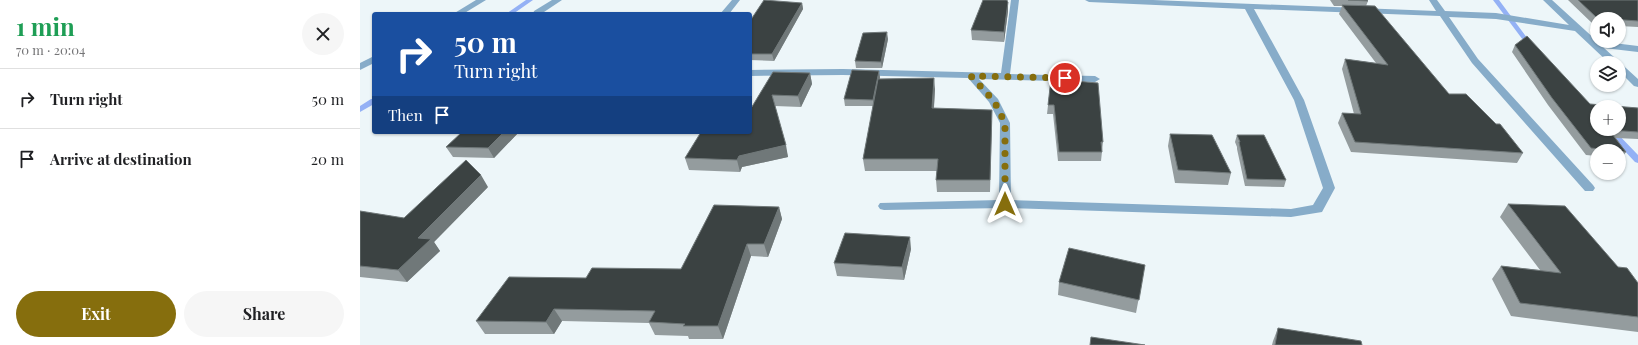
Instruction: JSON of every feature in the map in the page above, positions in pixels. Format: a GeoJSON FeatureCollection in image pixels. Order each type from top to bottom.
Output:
{"type":"FeatureCollection","features":[{"type":"Feature","properties":{"kind":"street"},"geometry":{"type":"LineString","coordinates":[[461,12],[482,0]]}},
{"type":"Feature","properties":{"kind":"street"},"geometry":{"type":"LineString","coordinates":[[539,12],[558,0]]}},
{"type":"Feature","properties":{"kind":"street"},"geometry":{"type":"LineString","coordinates":[[726,12],[736,0]]}},
{"type":"Feature","properties":{"kind":"street"},"geometry":{"type":"LineString","coordinates":[[1005,77],[1015,0]]}},
{"type":"Feature","properties":{"kind":"street"},"geometry":{"type":"LineString","coordinates":[[1089,0],[1496,16],[1579,29]]}},
{"type":"Feature","properties":{"kind":"street"},"geometry":{"type":"LineString","coordinates":[[1433,0],[1475,60],[1589,188]]}},
{"type":"Feature","properties":{"kind":"street"},"geometry":{"type":"LineString","coordinates":[[1547,0],[1590,39]]}},
{"type":"Feature","properties":{"kind":"street"},"geometry":{"type":"LineString","coordinates":[[884,206],[1005,204],[1291,213],[1317,209],[1329,188],[1299,100],[1248,6]]}},
{"type":"Feature","properties":{"kind":"street"},"geometry":{"type":"LineString","coordinates":[[1600,48],[1608,56]]}},
{"type":"Feature","properties":{"kind":"street"},"geometry":{"type":"LineString","coordinates":[[1626,48],[1638,49]]}},
{"type":"Feature","properties":{"kind":"street"},"geometry":{"type":"LineString","coordinates":[[360,67],[372,60]]}},
{"type":"Feature","properties":{"kind":"street"},"geometry":{"type":"LineString","coordinates":[[752,73],[843,72],[1095,79]]}},
{"type":"Feature","properties":{"kind":"street"},"geometry":{"type":"LineString","coordinates":[[1626,73],[1638,84]]}},
{"type":"Feature","properties":{"kind":"street"},"geometry":{"type":"LineString","coordinates":[[971,76],[994,101],[1005,123],[1005,204]]}},
{"type":"Feature","properties":{"kind":"building"},"geometry":{"type":"Polygon","coordinates":[[[764,0],[802,3],[772,54],[752,54],[752,18],[764,0]]]}},
{"type":"Feature","properties":{"kind":"building"},"geometry":{"type":"Polygon","coordinates":[[[983,0],[1007,0],[1004,32],[971,30],[983,0]]]}},
{"type":"Feature","properties":{"kind":"building"},"geometry":{"type":"Polygon","coordinates":[[[1578,0],[1638,0],[1638,21],[1626,20],[1626,12],[1591,12],[1578,0]]]}},
{"type":"Feature","properties":{"kind":"building"},"geometry":{"type":"Polygon","coordinates":[[[1342,5],[1375,6],[1449,94],[1466,94],[1496,124],[1500,124],[1523,153],[1355,142],[1342,113],[1361,114],[1345,59],[1388,65],[1342,5]]]}},
{"type":"Feature","properties":{"kind":"building"},"geometry":{"type":"Polygon","coordinates":[[[887,32],[881,62],[855,61],[863,33],[887,32]]]}},
{"type":"Feature","properties":{"kind":"building"},"geometry":{"type":"Polygon","coordinates":[[[1527,36],[1590,104],[1590,136],[1614,136],[1620,144],[1590,144],[1590,147],[1552,98],[1515,45],[1527,36]]]}},
{"type":"Feature","properties":{"kind":"building"},"geometry":{"type":"Polygon","coordinates":[[[852,70],[879,71],[873,100],[844,99],[852,70]]]}},
{"type":"Feature","properties":{"kind":"building"},"geometry":{"type":"Polygon","coordinates":[[[773,72],[810,73],[798,96],[772,95],[786,145],[739,156],[737,160],[685,158],[700,134],[752,134],[752,107],[773,72]]]}},
{"type":"Feature","properties":{"kind":"building"},"geometry":{"type":"Polygon","coordinates":[[[934,78],[932,108],[992,110],[990,180],[936,180],[938,159],[863,159],[878,79],[934,78]]]}},
{"type":"Feature","properties":{"kind":"building"},"geometry":{"type":"Polygon","coordinates":[[[1051,79],[1098,83],[1103,142],[1101,142],[1102,152],[1059,152],[1054,105],[1048,105],[1051,79]]]}},
{"type":"Feature","properties":{"kind":"building"},"geometry":{"type":"Polygon","coordinates":[[[1626,107],[1638,108],[1638,132],[1626,131],[1626,107]]]}},
{"type":"Feature","properties":{"kind":"building"},"geometry":{"type":"Polygon","coordinates":[[[460,134],[502,134],[488,148],[446,147],[460,134]]]}},
{"type":"Feature","properties":{"kind":"building"},"geometry":{"type":"Polygon","coordinates":[[[1170,134],[1212,135],[1231,173],[1178,170],[1170,134]]]}},
{"type":"Feature","properties":{"kind":"building"},"geometry":{"type":"Polygon","coordinates":[[[1237,135],[1264,135],[1286,180],[1247,179],[1240,142],[1237,135]]]}},
{"type":"Feature","properties":{"kind":"building"},"geometry":{"type":"Polygon","coordinates":[[[466,160],[481,175],[418,238],[431,239],[398,270],[360,266],[360,211],[404,218],[466,160]]]}},
{"type":"Feature","properties":{"kind":"building"},"geometry":{"type":"Polygon","coordinates":[[[1508,204],[1565,206],[1618,267],[1627,268],[1638,283],[1638,317],[1520,303],[1501,266],[1561,273],[1508,204]]]}},
{"type":"Feature","properties":{"kind":"building"},"geometry":{"type":"Polygon","coordinates":[[[714,205],[779,207],[764,244],[747,244],[718,326],[683,326],[685,324],[649,322],[655,311],[554,309],[546,322],[476,321],[509,277],[586,278],[592,268],[681,269],[714,205]]]}},
{"type":"Feature","properties":{"kind":"building"},"geometry":{"type":"Polygon","coordinates":[[[845,233],[910,237],[902,267],[834,263],[845,233]]]}},
{"type":"Feature","properties":{"kind":"building"},"geometry":{"type":"Polygon","coordinates":[[[1069,248],[1145,265],[1139,300],[1059,282],[1069,248]]]}},
{"type":"Feature","properties":{"kind":"building"},"geometry":{"type":"Polygon","coordinates":[[[1278,328],[1361,341],[1362,345],[1275,345],[1278,328]]]}},
{"type":"Feature","properties":{"kind":"building"},"geometry":{"type":"Polygon","coordinates":[[[1091,337],[1145,345],[1090,345],[1091,337]]]}},
{"type":"Feature","properties":{"kind":"waterway"},"geometry":{"type":"LineString","coordinates":[[512,12],[530,0]]}},
{"type":"Feature","properties":{"kind":"waterway"},"geometry":{"type":"LineString","coordinates":[[1496,0],[1531,47]]}},
{"type":"Feature","properties":{"kind":"waterway"},"geometry":{"type":"LineString","coordinates":[[360,110],[372,102]]}},
{"type":"Feature","properties":{"kind":"waterway"},"geometry":{"type":"LineString","coordinates":[[1615,136],[1638,160]]}},
{"type":"Feature","properties":{"kind":"route"},"geometry":{"type":"LineString","coordinates":[[1005,204],[1005,123],[994,101],[971,76],[1065,78]]}}]}
